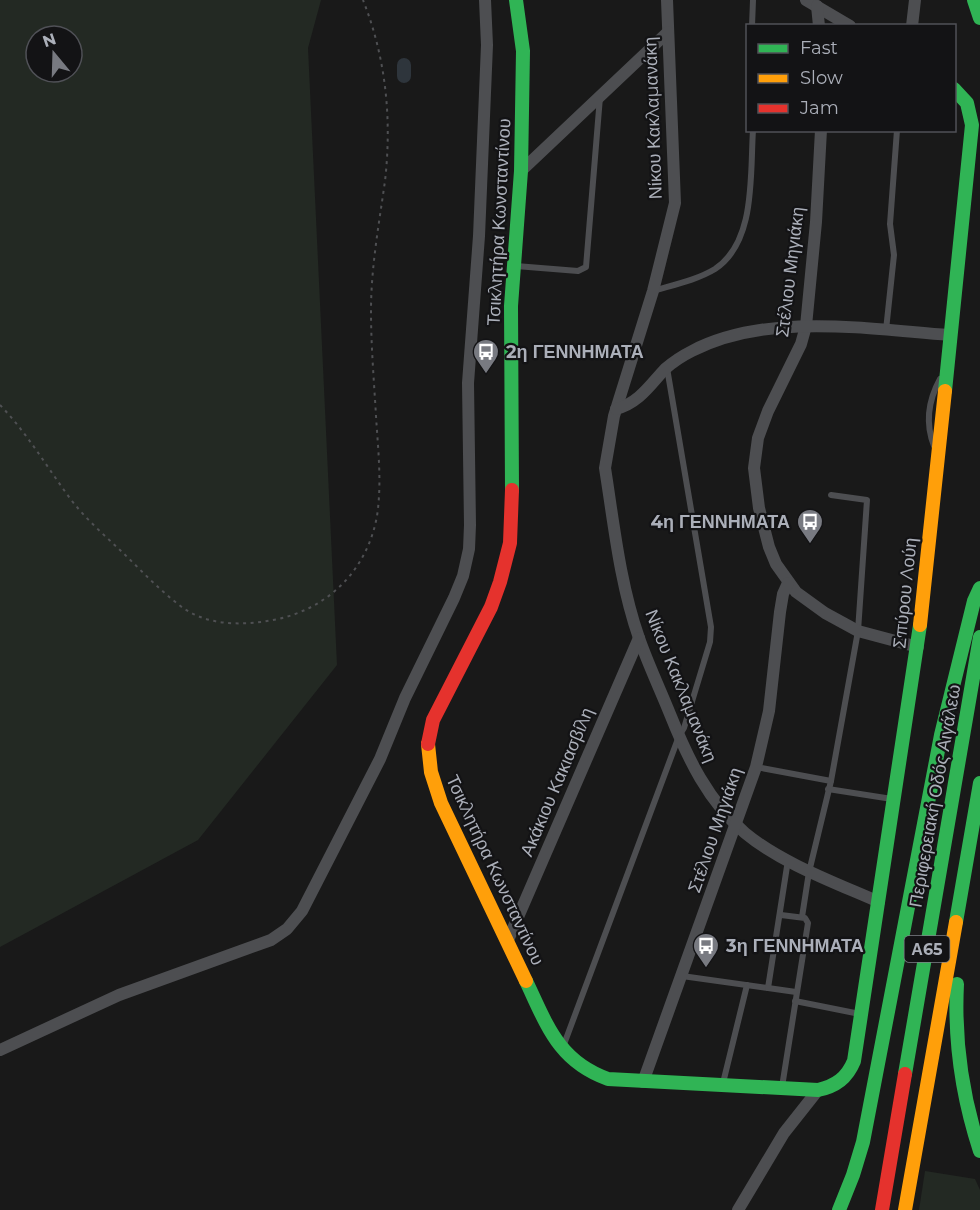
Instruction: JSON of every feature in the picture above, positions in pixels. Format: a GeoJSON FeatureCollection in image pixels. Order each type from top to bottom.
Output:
{"type":"FeatureCollection","features":[{"type":"Feature","properties":{"kind":"main road","name":"Τσικλητήρα Κωνσταντίνου"},"geometry":{"type":"LineString","coordinates":[[516,0],[524,51],[521,171],[511,306],[513,462],[510,543],[500,582],[490,607],[433,720],[427,748],[429,771],[441,803],[547,1026],[562,1050],[582,1068],[608,1079],[643,1082],[818,1090],[835,1086]]}},
{"type":"Feature","properties":{"kind":"main road"},"geometry":{"type":"LineString","coordinates":[[974,0],[980,18]]}},
{"type":"Feature","properties":{"kind":"main road","name":"Σπύρου Λούη"},"geometry":{"type":"LineString","coordinates":[[835,1086],[850,1071],[854,1061],[918,647],[972,125],[971,114],[959,93]]}},
{"type":"Feature","properties":{"kind":"main road"},"geometry":{"type":"LineString","coordinates":[[839,1210],[863,1142],[941,735],[974,601],[980,588]]}},
{"type":"Feature","properties":{"kind":"main road","name":"Περιφερειακή Οδός Αιγάλεω"},"geometry":{"type":"LineString","coordinates":[[882,1210],[980,636]]}},
{"type":"Feature","properties":{"kind":"main road","name":"Α65"},"geometry":{"type":"LineString","coordinates":[[905,1210],[980,783]]}},
{"type":"Feature","properties":{"kind":"main road"},"geometry":{"type":"LineString","coordinates":[[965,860],[968,907],[957,983],[955,1042],[964,1096],[980,1151]]}},
{"type":"Feature","properties":{"kind":"street"},"geometry":{"type":"LineString","coordinates":[[0,1050],[118,995],[271,940],[287,929],[302,911],[380,759],[405,698],[454,598],[463,576],[469,549],[471,525],[468,383],[479,236],[487,45],[485,0]]}},
{"type":"Feature","properties":{"kind":"street","name":"Νίκου Κακλαμανάκη"},"geometry":{"type":"LineString","coordinates":[[667,0],[675,203],[653,291],[616,409],[605,468],[624,582],[639,638],[679,736],[706,790],[736,825],[765,847],[809,872],[879,902]]}},
{"type":"Feature","properties":{"kind":"street"},"geometry":{"type":"LineString","coordinates":[[912,24],[915,0]]}},
{"type":"Feature","properties":{"kind":"street"},"geometry":{"type":"LineString","coordinates":[[812,3],[818,24]]}},
{"type":"Feature","properties":{"kind":"street"},"geometry":{"type":"LineString","coordinates":[[812,3],[847,24]]}},
{"type":"Feature","properties":{"kind":"street"},"geometry":{"type":"LineString","coordinates":[[521,171],[668,32]]}},
{"type":"Feature","properties":{"kind":"street","name":"Στέλιου Μηγιάκη"},"geometry":{"type":"LineString","coordinates":[[821,132],[816,222],[806,326],[801,344],[762,425],[754,468],[759,508],[776,564],[796,592],[825,613],[858,631],[918,647]]}},
{"type":"Feature","properties":{"kind":"street"},"geometry":{"type":"LineString","coordinates":[[616,409],[624,407],[645,393],[667,368],[692,351],[718,341],[771,329],[806,326],[949,335]]}},
{"type":"Feature","properties":{"kind":"street","name":"Στέλιου Μηγιάκη"},"geometry":{"type":"LineString","coordinates":[[643,1082],[756,767],[769,711],[780,612],[783,594],[788,583]]}},
{"type":"Feature","properties":{"kind":"street","name":"Ακάκιου Κακιασβίλη"},"geometry":{"type":"LineString","coordinates":[[508,940],[639,638]]}},
{"type":"Feature","properties":{"kind":"street"},"geometry":{"type":"LineString","coordinates":[[738,1210],[784,1133],[818,1090]]}},
{"type":"Feature","properties":{"kind":"lane"},"geometry":{"type":"LineString","coordinates":[[752,24],[753,0]]}},
{"type":"Feature","properties":{"kind":"lane"},"geometry":{"type":"LineString","coordinates":[[514,266],[578,271],[586,267],[600,97]]}},
{"type":"Feature","properties":{"kind":"lane"},"geometry":{"type":"LineString","coordinates":[[653,291],[714,270],[734,250],[745,226],[753,132]]}},
{"type":"Feature","properties":{"kind":"lane"},"geometry":{"type":"LineString","coordinates":[[886,330],[894,255],[890,224],[897,132]]}},
{"type":"Feature","properties":{"kind":"lane"},"geometry":{"type":"LineString","coordinates":[[562,1050],[679,736],[684,728],[710,642],[711,627],[667,368]]}},
{"type":"Feature","properties":{"kind":"lane"},"geometry":{"type":"LineString","coordinates":[[802,917],[809,872],[831,781],[858,631],[867,500],[831,495]]}},
{"type":"Feature","properties":{"kind":"lane"},"geometry":{"type":"LineString","coordinates":[[756,767],[831,781]]}},
{"type":"Feature","properties":{"kind":"lane"},"geometry":{"type":"LineString","coordinates":[[828,789],[895,800]]}},
{"type":"Feature","properties":{"kind":"lane"},"geometry":{"type":"LineString","coordinates":[[768,988],[788,859]]}},
{"type":"Feature","properties":{"kind":"lane"},"geometry":{"type":"LineString","coordinates":[[781,915],[802,917],[808,922],[781,1089]]}},
{"type":"Feature","properties":{"kind":"lane"},"geometry":{"type":"LineString","coordinates":[[682,976],[796,992]]}},
{"type":"Feature","properties":{"kind":"lane"},"geometry":{"type":"LineString","coordinates":[[722,1086],[747,985]]}},
{"type":"Feature","properties":{"kind":"lane"},"geometry":{"type":"LineString","coordinates":[[795,1001],[861,1014]]}},
{"type":"Feature","properties":{"kind":"path"},"geometry":{"type":"LineString","coordinates":[[0,405],[89,520],[180,606],[198,616],[227,624],[255,624],[286,618],[327,599],[346,579],[361,560],[370,539],[379,497],[371,310],[376,241],[385,178],[388,116],[380,49],[374,26],[363,0]]}},
{"type":"Feature","properties":{"kind":"shaded area"},"geometry":{"type":"Polygon","coordinates":[[[0,0],[321,0],[308,48],[337,665],[198,840],[0,947],[0,0]]]}},
{"type":"Feature","properties":{"kind":"shaded area"},"geometry":{"type":"Polygon","coordinates":[[[925,1171],[975,1179],[980,1190],[980,1210],[919,1210],[925,1171]]]}},
{"type":"Feature","properties":{"kind":"waterway"},"geometry":{"type":"LineString","coordinates":[[404,65],[404,76]]}},
{"type":"Feature","properties":{"kind":"traffic: fast"},"geometry":{"type":"LineString","coordinates":[[512,490],[511,306],[521,171],[523,51],[516,0]]}},
{"type":"Feature","properties":{"kind":"traffic: fast"},"geometry":{"type":"LineString","coordinates":[[974,0],[980,18]]}},
{"type":"Feature","properties":{"kind":"traffic: fast"},"geometry":{"type":"LineString","coordinates":[[945,391],[972,125],[967,103],[956,91]]}},
{"type":"Feature","properties":{"kind":"traffic: fast"},"geometry":{"type":"LineString","coordinates":[[839,1210],[863,1142],[941,735],[974,601],[980,588]]}},
{"type":"Feature","properties":{"kind":"traffic: fast"},"geometry":{"type":"LineString","coordinates":[[526,981],[548,1027],[566,1052],[577,1062],[608,1079],[818,1090],[840,1080],[854,1061],[920,625]]}},
{"type":"Feature","properties":{"kind":"traffic: fast"},"geometry":{"type":"LineString","coordinates":[[905,1074],[980,637]]}},
{"type":"Feature","properties":{"kind":"traffic: fast"},"geometry":{"type":"LineString","coordinates":[[956,922],[980,783]]}},
{"type":"Feature","properties":{"kind":"traffic: fast"},"geometry":{"type":"LineString","coordinates":[[957,984],[958,1048],[968,1110],[980,1151]]}},
{"type":"Feature","properties":{"kind":"traffic: slow"},"geometry":{"type":"LineString","coordinates":[[920,625],[945,391]]}},
{"type":"Feature","properties":{"kind":"traffic: slow"},"geometry":{"type":"LineString","coordinates":[[428,744],[431,772],[441,803],[526,981]]}},
{"type":"Feature","properties":{"kind":"traffic: slow"},"geometry":{"type":"LineString","coordinates":[[905,1210],[956,922]]}},
{"type":"Feature","properties":{"kind":"traffic: jam"},"geometry":{"type":"LineString","coordinates":[[428,744],[433,720],[491,607],[500,582],[510,543],[512,490]]}},
{"type":"Feature","properties":{"kind":"traffic: jam"},"geometry":{"type":"LineString","coordinates":[[882,1210],[905,1074]]}},
{"type":"Feature","properties":{"kind":"place","name":"2η ΓΕΝΝΗΜΑΤΑ"},"geometry":{"type":"Point","coordinates":[486,375]}},
{"type":"Feature","properties":{"kind":"place","name":"4η ΓΕΝΝΗΜΑΤΑ"},"geometry":{"type":"Point","coordinates":[810,545]}},
{"type":"Feature","properties":{"kind":"place","name":"3η ΓΕΝΝΗΜΑΤΑ"},"geometry":{"type":"Point","coordinates":[706,969]}}]}
